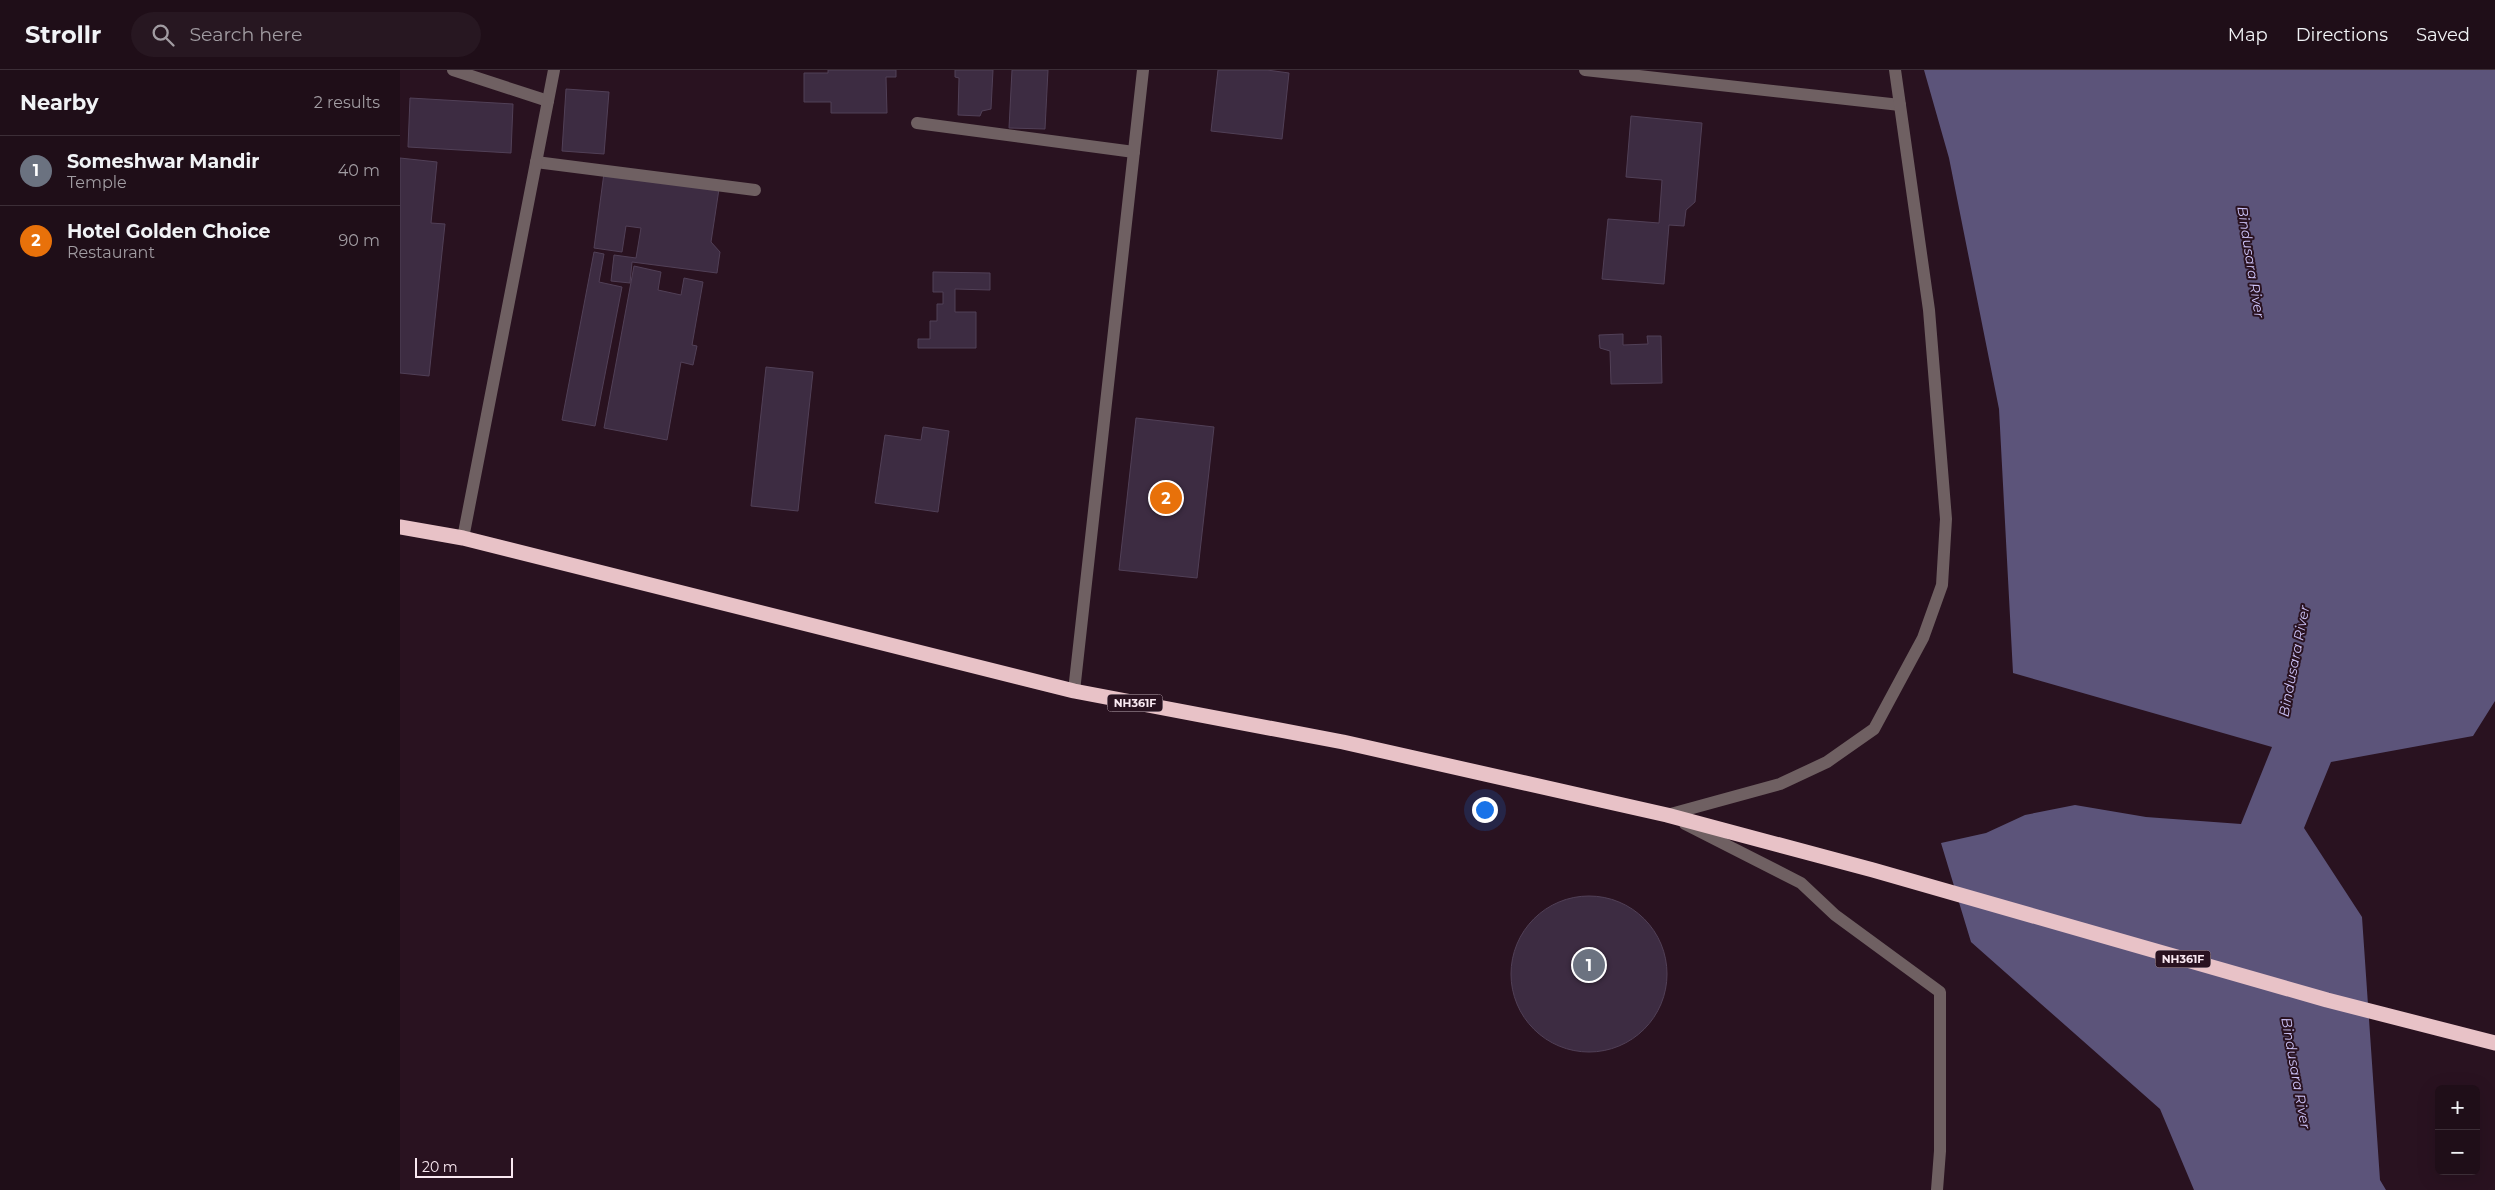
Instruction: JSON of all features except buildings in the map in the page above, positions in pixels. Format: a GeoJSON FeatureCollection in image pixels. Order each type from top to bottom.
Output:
{"type":"FeatureCollection","features":[{"type":"Feature","properties":{"kind":"highway","name":"NH361F"},"geometry":{"type":"LineString","coordinates":[[400,528],[463,538],[1074,691],[1342,742],[1667,815],[1873,870],[2327,1000],[2495,1043]]}},
{"type":"Feature","properties":{"kind":"street"},"geometry":{"type":"LineString","coordinates":[[453,70],[548,100]]}},
{"type":"Feature","properties":{"kind":"street"},"geometry":{"type":"LineString","coordinates":[[463,538],[554,70]]}},
{"type":"Feature","properties":{"kind":"street"},"geometry":{"type":"LineString","coordinates":[[1074,691],[1143,70]]}},
{"type":"Feature","properties":{"kind":"street"},"geometry":{"type":"LineString","coordinates":[[1585,70],[1900,105]]}},
{"type":"Feature","properties":{"kind":"street"},"geometry":{"type":"LineString","coordinates":[[1667,815],[1780,784],[1827,762],[1874,730],[1923,638],[1942,585],[1946,519],[1929,310],[1895,70]]}},
{"type":"Feature","properties":{"kind":"street"},"geometry":{"type":"LineString","coordinates":[[917,122],[1134,152]]}},
{"type":"Feature","properties":{"kind":"street"},"geometry":{"type":"LineString","coordinates":[[536,162],[755,190]]}},
{"type":"Feature","properties":{"kind":"street"},"geometry":{"type":"LineString","coordinates":[[1667,815],[1802,883],[1835,915],[1940,992],[1940,1151],[1937,1190]]}},
{"type":"Feature","properties":{"kind":"water","name":"Bindusara River"},"geometry":{"type":"Polygon","coordinates":[[[1924,70],[2495,70],[2495,701],[2473,736],[2331,762],[2304,828],[2362,917],[2380,1180],[2386,1190],[2194,1190],[2160,1109],[1971,942],[1941,843],[1986,833],[2025,815],[2075,805],[2146,817],[2241,824],[2272,747],[2013,673],[1999,409],[1949,158],[1924,70]]]}},
{"type":"Feature","properties":{"kind":"place","name":"Hotel Golden Choice"},"geometry":{"type":"Point","coordinates":[1166,498]}},
{"type":"Feature","properties":{"kind":"place","name":"Someshwar Mandir"},"geometry":{"type":"Point","coordinates":[1589,965]}}]}
